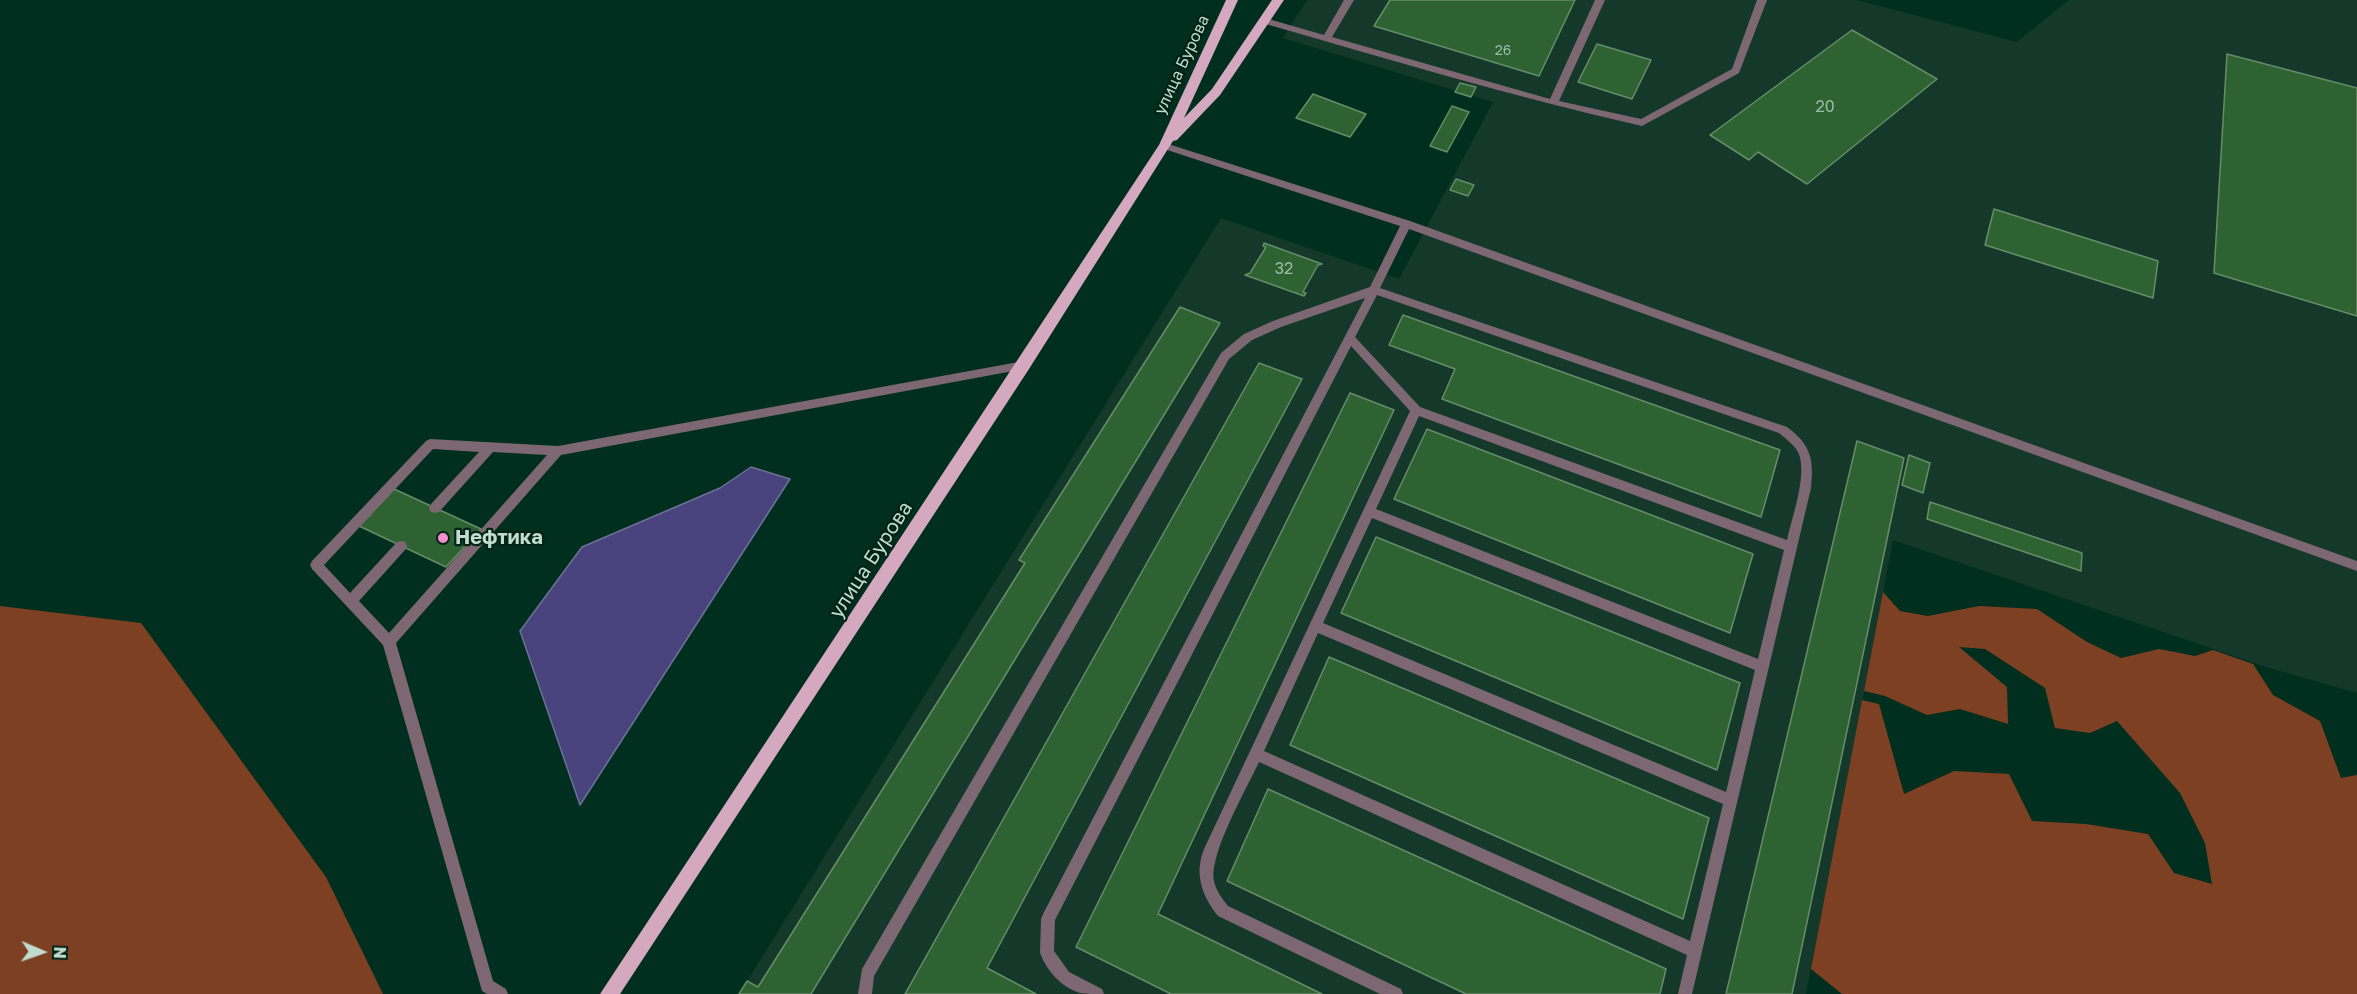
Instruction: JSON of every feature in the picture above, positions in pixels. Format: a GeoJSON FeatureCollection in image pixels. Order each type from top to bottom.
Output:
{"type":"FeatureCollection","features":[{"type":"Feature","properties":{"kind":"main road","name":"улица Бурова"},"geometry":{"type":"LineString","coordinates":[[609,994],[1024,365],[1164,146],[1232,0]]}},
{"type":"Feature","properties":{"kind":"main road","name":"улица Бурова"},"geometry":{"type":"LineString","coordinates":[[1164,146],[1216,92],[1278,0]]}},
{"type":"Feature","properties":{"kind":"lane"},"geometry":{"type":"LineString","coordinates":[[1326,39],[1349,0]]}},
{"type":"Feature","properties":{"kind":"lane"},"geometry":{"type":"LineString","coordinates":[[1553,103],[1600,0]]}},
{"type":"Feature","properties":{"kind":"lane"},"geometry":{"type":"LineString","coordinates":[[1265,21],[1553,103],[1642,123],[1736,71],[1762,0]]}},
{"type":"Feature","properties":{"kind":"lane"},"geometry":{"type":"LineString","coordinates":[[1164,146],[1406,224],[2357,566]]}},
{"type":"Feature","properties":{"kind":"lane"},"geometry":{"type":"LineString","coordinates":[[1097,994],[1064,977],[1047,953],[1048,919],[1350,337],[1406,224]]}},
{"type":"Feature","properties":{"kind":"lane"},"geometry":{"type":"LineString","coordinates":[[865,994],[867,974],[1225,356],[1248,337],[1277,324],[1374,290],[1783,430],[1801,442],[1808,463],[1791,547],[1685,994]]}},
{"type":"Feature","properties":{"kind":"lane"},"geometry":{"type":"LineString","coordinates":[[1350,337],[1416,410],[1791,547]]}},
{"type":"Feature","properties":{"kind":"lane"},"geometry":{"type":"LineString","coordinates":[[501,994],[488,986],[390,642],[316,565],[429,444],[558,451],[1024,365]]}},
{"type":"Feature","properties":{"kind":"lane"},"geometry":{"type":"LineString","coordinates":[[1396,994],[1223,911],[1210,895],[1204,875],[1209,854],[1416,410]]}},
{"type":"Feature","properties":{"kind":"lane"},"geometry":{"type":"LineString","coordinates":[[435,508],[490,448]]}},
{"type":"Feature","properties":{"kind":"lane"},"geometry":{"type":"LineString","coordinates":[[390,642],[558,451]]}},
{"type":"Feature","properties":{"kind":"lane"},"geometry":{"type":"LineString","coordinates":[[1368,512],[1762,667]]}},
{"type":"Feature","properties":{"kind":"lane"},"geometry":{"type":"LineString","coordinates":[[351,602],[401,546]]}},
{"type":"Feature","properties":{"kind":"lane"},"geometry":{"type":"LineString","coordinates":[[1315,626],[1731,801]]}},
{"type":"Feature","properties":{"kind":"lane"},"geometry":{"type":"LineString","coordinates":[[1256,754],[1695,951]]}},
{"type":"Feature","properties":{"kind":"shaded area"},"geometry":{"type":"Polygon","coordinates":[[[1307,0],[1857,0],[2017,42],[2069,0],[2357,0],[2357,693],[2266,667],[1893,540],[1806,994],[739,994],[1221,218],[1399,279],[1493,102],[1283,38],[1307,0]]]}},
{"type":"Feature","properties":{"kind":"shaded area"},"geometry":{"type":"Polygon","coordinates":[[[751,467],[790,479],[580,805],[520,631],[582,547],[720,488],[751,467]]]}},
{"type":"Feature","properties":{"kind":"shaded area"},"geometry":{"type":"Polygon","coordinates":[[[1883,592],[1900,611],[1928,616],[1979,606],[2037,609],[2087,642],[2121,658],[2159,649],[2195,656],[2213,650],[2253,664],[2273,695],[2320,721],[2341,778],[2357,775],[2357,994],[1842,994],[1811,969],[1862,700],[1879,704],[1904,794],[1954,771],[2009,774],[2032,821],[2086,824],[2148,834],[2174,873],[2212,884],[2205,843],[2180,793],[2117,721],[2090,733],[2055,728],[2045,688],[1985,649],[1959,647],[2007,687],[2008,724],[1960,709],[1927,715],[1885,696],[1864,691],[1883,592]]]}},
{"type":"Feature","properties":{"kind":"shaded area"},"geometry":{"type":"Polygon","coordinates":[[[0,606],[141,623],[326,877],[383,994],[0,994],[0,606]]]}},
{"type":"Feature","properties":{"kind":"building"},"geometry":{"type":"Polygon","coordinates":[[[1390,0],[1575,0],[1539,76],[1374,26],[1390,0]]]}},
{"type":"Feature","properties":{"kind":"building"},"geometry":{"type":"Polygon","coordinates":[[[1852,30],[1937,79],[1807,184],[1758,152],[1749,160],[1710,135],[1852,30]]]}},
{"type":"Feature","properties":{"kind":"building"},"geometry":{"type":"Polygon","coordinates":[[[1597,44],[1651,60],[1632,99],[1578,82],[1597,44]]]}},
{"type":"Feature","properties":{"kind":"building"},"geometry":{"type":"Polygon","coordinates":[[[2227,54],[2357,88],[2357,316],[2214,273],[2227,54]]]}},
{"type":"Feature","properties":{"kind":"building"},"geometry":{"type":"Polygon","coordinates":[[[1460,83],[1476,87],[1471,97],[1455,92],[1460,83]]]}},
{"type":"Feature","properties":{"kind":"building"},"geometry":{"type":"Polygon","coordinates":[[[1313,94],[1366,114],[1350,137],[1296,118],[1313,94]]]}},
{"type":"Feature","properties":{"kind":"building"},"geometry":{"type":"Polygon","coordinates":[[[1452,106],[1469,112],[1447,152],[1430,146],[1452,106]]]}},
{"type":"Feature","properties":{"kind":"building"},"geometry":{"type":"Polygon","coordinates":[[[1456,179],[1474,185],[1468,196],[1450,190],[1456,179]]]}},
{"type":"Feature","properties":{"kind":"building"},"geometry":{"type":"Polygon","coordinates":[[[1994,209],[2158,261],[2153,298],[1985,245],[1994,209]]]}},
{"type":"Feature","properties":{"kind":"building"},"geometry":{"type":"Polygon","coordinates":[[[1264,243],[1322,264],[1318,265],[1303,292],[1306,293],[1304,296],[1245,275],[1250,273],[1266,247],[1263,246],[1264,243]]]}},
{"type":"Feature","properties":{"kind":"building"},"geometry":{"type":"Polygon","coordinates":[[[1180,307],[1220,323],[811,994],[739,994],[747,981],[758,987],[1025,563],[1019,560],[1180,307]]]}},
{"type":"Feature","properties":{"kind":"building"},"geometry":{"type":"Polygon","coordinates":[[[1403,315],[1780,450],[1761,517],[1442,399],[1455,369],[1389,345],[1403,315]]]}},
{"type":"Feature","properties":{"kind":"building"},"geometry":{"type":"Polygon","coordinates":[[[1259,363],[1302,379],[987,968],[1036,994],[905,994],[1259,363]]]}},
{"type":"Feature","properties":{"kind":"building"},"geometry":{"type":"Polygon","coordinates":[[[1350,393],[1394,410],[1158,914],[1322,994],[1171,994],[1076,947],[1350,393]]]}},
{"type":"Feature","properties":{"kind":"building"},"geometry":{"type":"Polygon","coordinates":[[[1427,429],[1753,554],[1730,633],[1394,499],[1427,429]]]}},
{"type":"Feature","properties":{"kind":"building"},"geometry":{"type":"Polygon","coordinates":[[[1857,441],[1904,458],[1792,994],[1726,994],[1857,441]]]}},
{"type":"Feature","properties":{"kind":"building"},"geometry":{"type":"Polygon","coordinates":[[[1909,455],[1930,463],[1923,493],[1902,485],[1909,455]]]}},
{"type":"Feature","properties":{"kind":"building"},"geometry":{"type":"Polygon","coordinates":[[[394,489],[481,529],[446,567],[359,526],[394,489]]]}},
{"type":"Feature","properties":{"kind":"building"},"geometry":{"type":"Polygon","coordinates":[[[1930,502],[2082,553],[2081,571],[1927,519],[1930,502]]]}},
{"type":"Feature","properties":{"kind":"building"},"geometry":{"type":"Polygon","coordinates":[[[1376,537],[1740,683],[1717,770],[1341,613],[1376,537]]]}},
{"type":"Feature","properties":{"kind":"building"},"geometry":{"type":"Polygon","coordinates":[[[1329,657],[1709,818],[1683,919],[1290,745],[1329,657]]]}},
{"type":"Feature","properties":{"kind":"building"},"geometry":{"type":"Polygon","coordinates":[[[1268,789],[1666,969],[1660,994],[1466,994],[1227,881],[1268,789]]]}},
{"type":"Feature","properties":{"kind":"place","name":"Нефтика"},"geometry":{"type":"Point","coordinates":[443,538]}}]}
